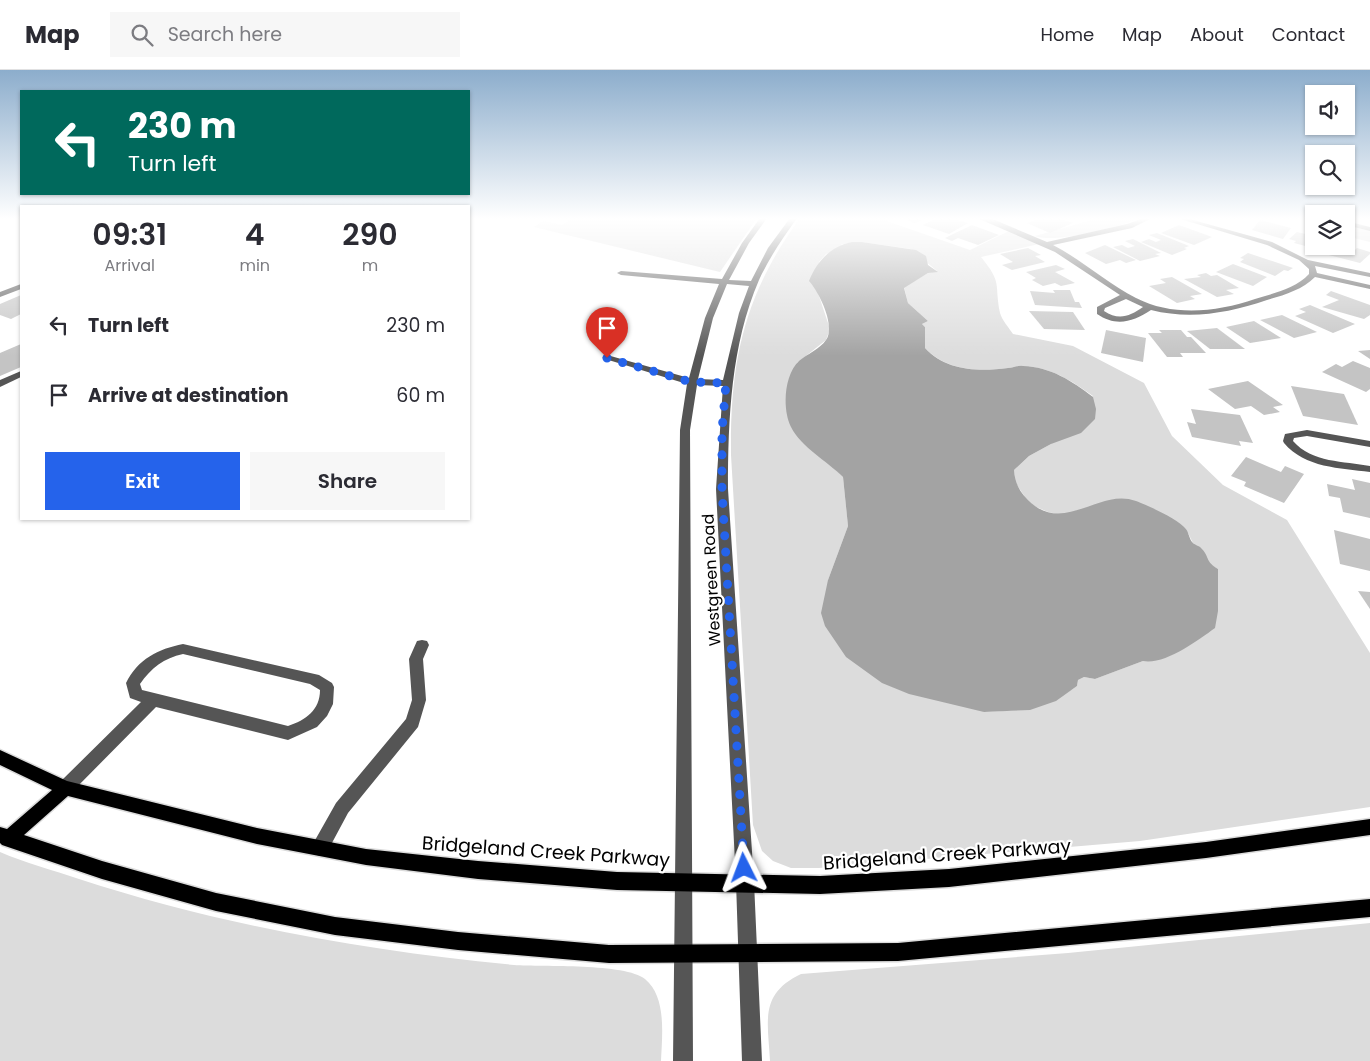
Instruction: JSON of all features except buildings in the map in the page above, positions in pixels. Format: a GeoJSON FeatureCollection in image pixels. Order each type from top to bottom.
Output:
{"type":"FeatureCollection","features":[{"type":"Feature","properties":{"kind":"main road","name":"Bridgeland Creek Parkway"},"geometry":{"type":"LineString","coordinates":[[0,757],[65,788],[257,836],[366,857],[478,870],[617,881],[745,882],[820,885],[949,878],[1196,851],[1370,827]]}},
{"type":"Feature","properties":{"kind":"main road"},"geometry":{"type":"LineString","coordinates":[[4,837],[65,788]]}},
{"type":"Feature","properties":{"kind":"main road"},"geometry":{"type":"LineString","coordinates":[[4,837],[102,870],[207,899],[335,926],[458,941],[600,953],[898,952],[1370,908]]}},
{"type":"Feature","properties":{"kind":"street","name":"Westgreen Road"},"geometry":{"type":"LineString","coordinates":[[683,1061],[683,489],[685,430],[691,382],[707,317],[733,264]]}},
{"type":"Feature","properties":{"kind":"street","name":"Westgreen Road"},"geometry":{"type":"LineString","coordinates":[[752,1061],[749,954],[722,489],[722,431],[726,383],[741,320],[754,284],[764,264]]}},
{"type":"Feature","properties":{"kind":"street"},"geometry":{"type":"LineString","coordinates":[[1080,264],[1136,302],[1149,307],[1183,313],[1234,308],[1278,294],[1297,286],[1311,268]]}},
{"type":"Feature","properties":{"kind":"street"},"geometry":{"type":"LineString","coordinates":[[1308,264],[1311,268],[1370,287]]}},
{"type":"Feature","properties":{"kind":"street"},"geometry":{"type":"LineString","coordinates":[[1311,268],[1370,275]]}},
{"type":"Feature","properties":{"kind":"street"},"geometry":{"type":"LineString","coordinates":[[621,273],[754,284]]}},
{"type":"Feature","properties":{"kind":"street"},"geometry":{"type":"LineString","coordinates":[[0,295],[20,286]]}},
{"type":"Feature","properties":{"kind":"street"},"geometry":{"type":"LineString","coordinates":[[1126,296],[1101,307],[1100,312],[1108,317],[1128,320],[1149,307]]}},
{"type":"Feature","properties":{"kind":"street"},"geometry":{"type":"LineString","coordinates":[[607,358],[691,382],[726,383]]}},
{"type":"Feature","properties":{"kind":"street"},"geometry":{"type":"LineString","coordinates":[[0,384],[20,374]]}},
{"type":"Feature","properties":{"kind":"street"},"geometry":{"type":"LineString","coordinates":[[1370,444],[1307,433],[1296,433],[1289,436],[1288,441],[1292,448],[1303,455],[1318,460],[1370,469]]}},
{"type":"Feature","properties":{"kind":"street"},"geometry":{"type":"LineString","coordinates":[[320,848],[342,808],[413,722],[419,700],[416,658],[422,644]]}},
{"type":"Feature","properties":{"kind":"street"},"geometry":{"type":"LineString","coordinates":[[183,650],[314,679],[326,687],[328,700],[320,715],[306,727],[288,733],[153,700],[135,694],[133,683],[141,670],[152,659],[168,652],[183,650]]}},
{"type":"Feature","properties":{"kind":"street"},"geometry":{"type":"LineString","coordinates":[[65,788],[153,700]]}},
{"type":"Feature","properties":{"kind":"shaded area"},"geometry":{"type":"Polygon","coordinates":[[[688,264],[725,264],[720,272],[688,264]]]}},
{"type":"Feature","properties":{"kind":"shaded area"},"geometry":{"type":"Polygon","coordinates":[[[771,264],[819,264],[817,290],[830,329],[826,340],[797,363],[834,468],[843,477],[848,526],[828,580],[984,712],[1011,711],[1043,705],[1077,686],[1078,680],[1084,677],[1095,679],[1143,661],[1218,611],[1218,569],[1208,563],[1202,549],[1193,543],[1186,529],[1154,509],[1117,499],[1062,515],[1048,512],[1034,506],[1015,482],[1014,470],[1029,456],[1051,444],[1093,396],[1069,380],[1043,369],[1021,366],[986,370],[964,368],[943,361],[925,348],[925,327],[922,324],[928,321],[908,303],[904,287],[928,273],[937,271],[929,264],[987,264],[995,279],[1000,313],[1013,334],[1073,346],[1144,383],[1172,436],[1223,485],[1287,520],[1370,653],[1370,807],[1140,841],[819,868],[791,868],[773,861],[762,851],[753,825],[731,455],[733,389],[738,359],[744,330],[765,274],[771,264]]]}},
{"type":"Feature","properties":{"kind":"shaded area"},"geometry":{"type":"Polygon","coordinates":[[[818,264],[928,264],[938,272],[928,273],[904,288],[908,303],[928,321],[922,324],[925,327],[925,348],[933,356],[964,368],[986,370],[1021,366],[1043,369],[1069,380],[1093,397],[1096,409],[1095,419],[1081,433],[1051,444],[1029,456],[1014,470],[1018,486],[1028,500],[1041,510],[1055,513],[1068,512],[1122,498],[1142,503],[1177,521],[1186,529],[1193,543],[1201,548],[1209,562],[1218,569],[1218,611],[1215,628],[1171,656],[1152,661],[1143,661],[1095,679],[1084,677],[1078,680],[1077,686],[1056,701],[1030,710],[984,712],[909,694],[882,683],[846,657],[825,626],[821,613],[828,580],[848,526],[843,477],[801,441],[791,427],[786,411],[786,392],[794,367],[799,361],[817,349],[829,334],[828,318],[825,309],[809,281],[818,264]]]}},
{"type":"Feature","properties":{"kind":"shaded area"},"geometry":{"type":"Polygon","coordinates":[[[0,852],[132,895],[240,923],[294,934],[349,944],[459,959],[514,965],[602,968],[635,974],[645,979],[652,987],[660,1006],[662,1017],[661,1061],[0,1061],[0,852]]]}},
{"type":"Feature","properties":{"kind":"shaded area"},"geometry":{"type":"Polygon","coordinates":[[[1370,923],[1370,1061],[770,1061],[768,1021],[772,1000],[778,990],[801,974],[1068,953],[1370,923]]]}},
{"type":"Feature","properties":{"kind":"route"},"geometry":{"type":"LineString","coordinates":[[607,358],[691,382],[726,383],[722,431],[722,489],[744,868]]}}]}
